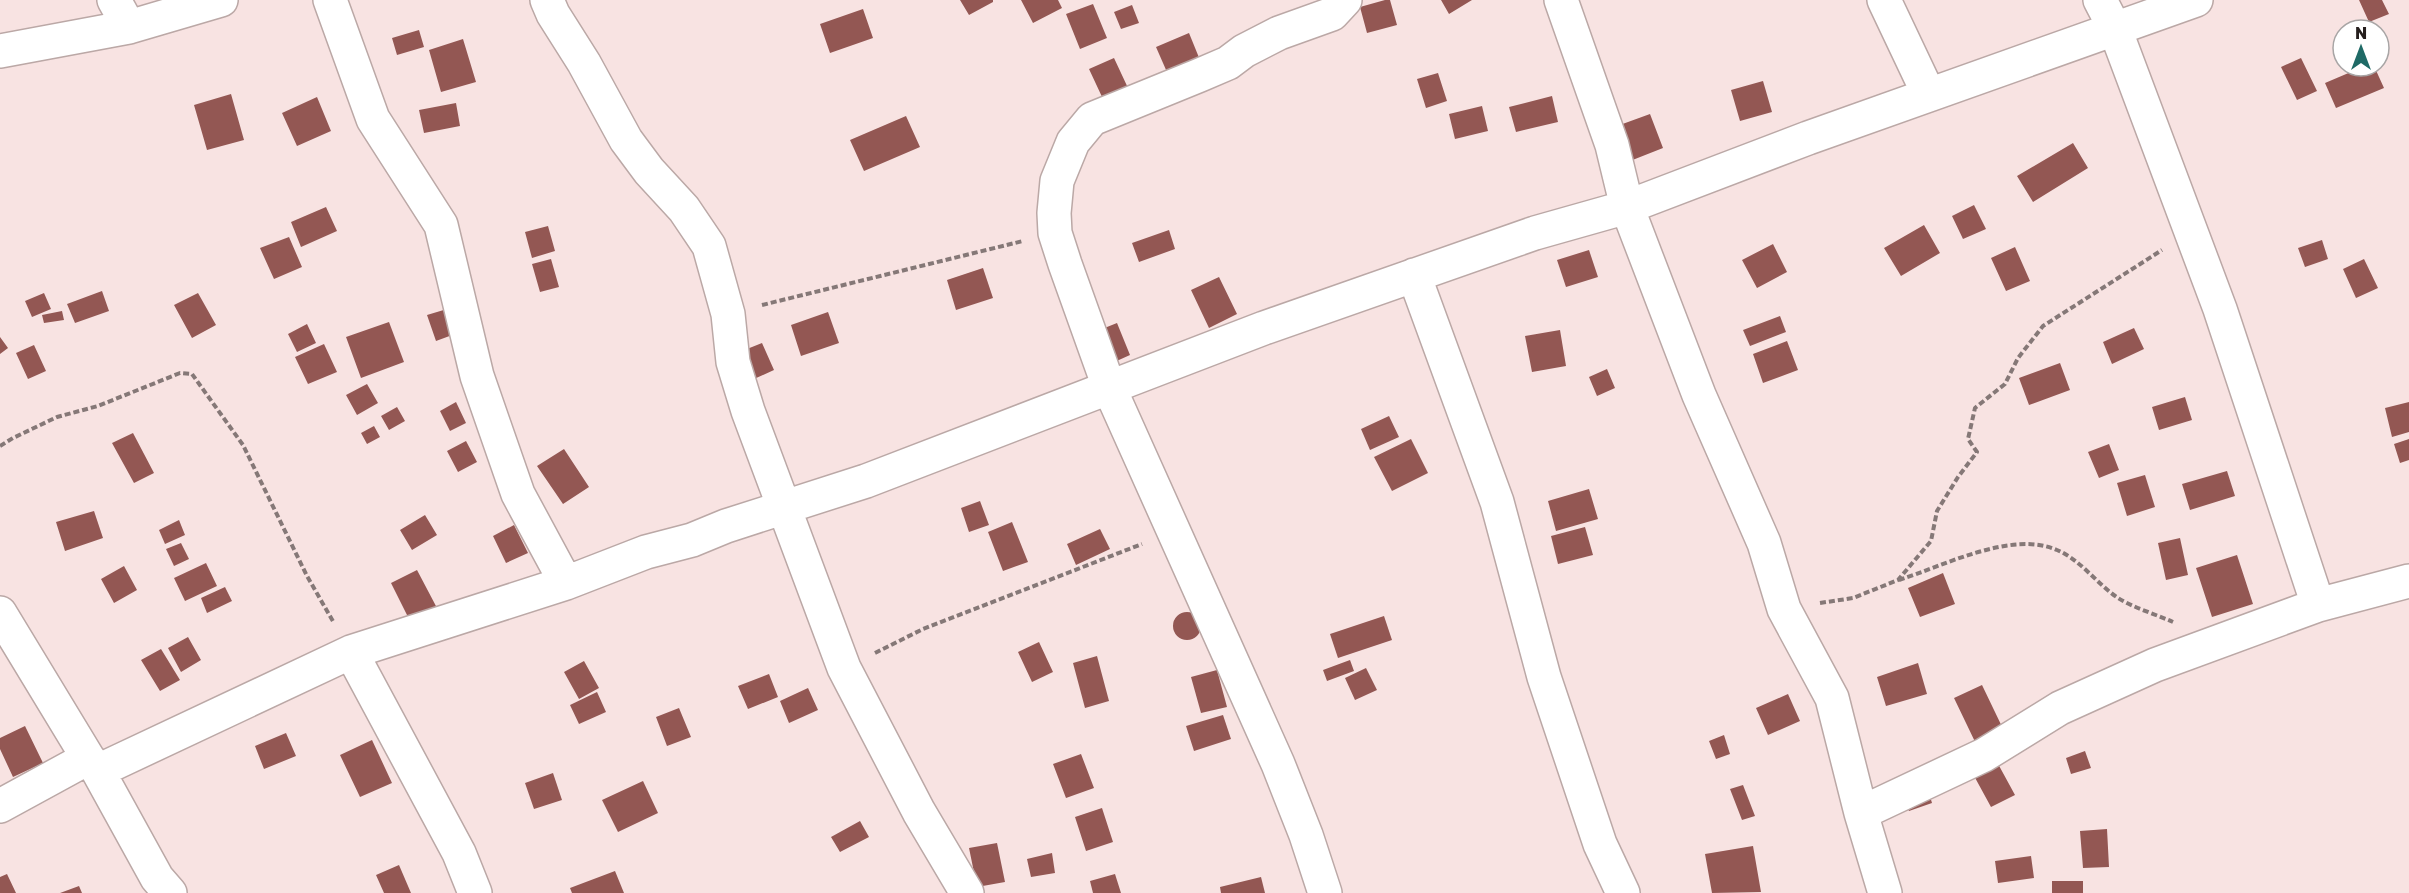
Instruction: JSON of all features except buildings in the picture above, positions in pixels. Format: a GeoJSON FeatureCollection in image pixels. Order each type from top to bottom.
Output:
{"type":"FeatureCollection","features":[{"type":"Feature","properties":{"kind":"street"},"geometry":{"type":"LineString","coordinates":[[0,51],[121,14],[220,0]]}},
{"type":"Feature","properties":{"kind":"street"},"geometry":{"type":"LineString","coordinates":[[330,0],[373,119],[441,225],[477,376],[518,494],[566,583]]}},
{"type":"Feature","properties":{"kind":"street"},"geometry":{"type":"LineString","coordinates":[[547,0],[626,140],[649,171],[684,209],[709,246],[728,314],[733,362],[748,411],[844,668],[919,812],[967,893]]}},
{"type":"Feature","properties":{"kind":"street"},"geometry":{"type":"LineString","coordinates":[[1325,893],[1306,835],[1278,764],[1109,387],[1055,233],[1054,213],[1057,181],[1073,142],[1092,119],[1228,63],[1244,51],[1278,33],[1332,14],[1346,0]]}},
{"type":"Feature","properties":{"kind":"street"},"geometry":{"type":"LineString","coordinates":[[1561,0],[1612,145],[1627,207],[1699,396],[1764,543],[1784,609],[1832,698],[1861,813],[1885,893]]}},
{"type":"Feature","properties":{"kind":"street"},"geometry":{"type":"LineString","coordinates":[[1884,0],[1929,95]]}},
{"type":"Feature","properties":{"kind":"street"},"geometry":{"type":"LineString","coordinates":[[2100,0],[2115,29],[2224,320],[2318,605]]}},
{"type":"Feature","properties":{"kind":"street"},"geometry":{"type":"LineString","coordinates":[[0,806],[351,652],[566,583],[646,552],[692,540],[726,526],[867,481],[1264,328],[1535,233],[1627,207],[1929,95],[2196,0]]}},
{"type":"Feature","properties":{"kind":"street"},"geometry":{"type":"LineString","coordinates":[[1414,275],[1497,502],[1544,677],[1600,844],[1623,893]]}},
{"type":"Feature","properties":{"kind":"street"},"geometry":{"type":"LineString","coordinates":[[1861,813],[1984,755],[2060,708],[2155,665],[2318,605],[2409,581]]}},
{"type":"Feature","properties":{"kind":"street"},"geometry":{"type":"LineString","coordinates":[[0,613],[93,764],[157,878],[170,893]]}},
{"type":"Feature","properties":{"kind":"street"},"geometry":{"type":"LineString","coordinates":[[351,652],[459,853],[475,893]]}},
{"type":"Feature","properties":{"kind":"path"},"geometry":{"type":"LineString","coordinates":[[1898,580],[1931,541],[1938,511],[1958,477],[1977,452],[1968,438],[1975,408],[2005,384],[2018,358],[2043,326],[2191,230]]}},
{"type":"Feature","properties":{"kind":"path"},"geometry":{"type":"LineString","coordinates":[[728,314],[1055,233]]}},
{"type":"Feature","properties":{"kind":"path"},"geometry":{"type":"LineString","coordinates":[[0,446],[57,417],[98,406],[180,373],[192,374],[243,446],[306,576],[351,652]]}},
{"type":"Feature","properties":{"kind":"path"},"geometry":{"type":"LineString","coordinates":[[844,668],[923,629],[1173,531]]}},
{"type":"Feature","properties":{"kind":"path"},"geometry":{"type":"LineString","coordinates":[[1784,609],[1853,598],[1959,557],[1999,548],[2032,544],[2057,550],[2079,565],[2118,598],[2177,624]]}}]}
